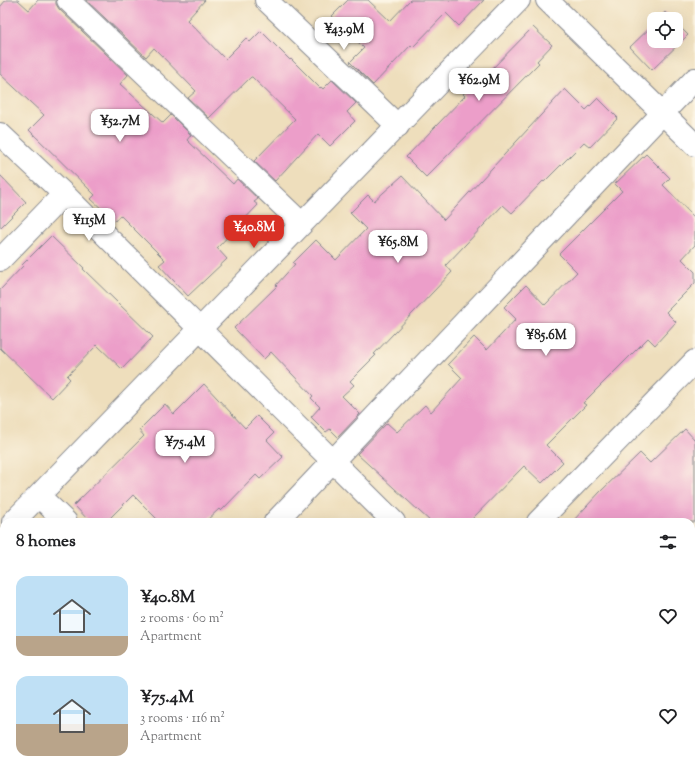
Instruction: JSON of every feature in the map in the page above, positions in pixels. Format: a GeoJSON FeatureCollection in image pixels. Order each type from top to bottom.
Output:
{"type":"FeatureCollection","features":[{"type":"Feature","properties":{"kind":"street"},"geometry":{"type":"LineString","coordinates":[[68,0],[302,224]]}},
{"type":"Feature","properties":{"kind":"street"},"geometry":{"type":"LineString","coordinates":[[266,0],[398,126]]}},
{"type":"Feature","properties":{"kind":"street"},"geometry":{"type":"LineString","coordinates":[[17,518],[519,0]]}},
{"type":"Feature","properties":{"kind":"street"},"geometry":{"type":"LineString","coordinates":[[547,0],[695,145]]}},
{"type":"Feature","properties":{"kind":"street"},"geometry":{"type":"LineString","coordinates":[[279,518],[695,79]]}},
{"type":"Feature","properties":{"kind":"street"},"geometry":{"type":"LineString","coordinates":[[0,134],[64,194],[201,328],[390,518]]}},
{"type":"Feature","properties":{"kind":"street"},"geometry":{"type":"LineString","coordinates":[[0,260],[64,194]]}},
{"type":"Feature","properties":{"kind":"street"},"geometry":{"type":"LineString","coordinates":[[542,518],[695,360]]}},
{"type":"Feature","properties":{"kind":"street"},"geometry":{"type":"LineString","coordinates":[[38,496],[62,518]]}},
{"type":"Feature","properties":{"kind":"building"},"geometry":{"type":"Polygon","coordinates":[[[6,0],[18,0],[29,10],[38,0],[56,0],[56,4],[59,9],[128,75],[120,84],[163,123],[171,115],[191,135],[187,140],[233,184],[237,179],[258,199],[254,202],[258,205],[217,248],[227,259],[188,296],[159,265],[165,260],[120,215],[115,221],[91,199],[95,195],[29,130],[44,115],[0,74],[0,7],[6,0]]]}},
{"type":"Feature","properties":{"kind":"building"},"geometry":{"type":"Polygon","coordinates":[[[86,0],[205,0],[187,20],[225,59],[246,38],[250,42],[261,31],[320,88],[321,87],[323,89],[332,80],[356,103],[347,112],[355,121],[330,146],[318,134],[275,181],[254,161],[295,119],[252,77],[209,118],[188,98],[196,91],[154,48],[146,57],[86,0]]]}},
{"type":"Feature","properties":{"kind":"building"},"geometry":{"type":"Polygon","coordinates":[[[348,0],[368,0],[390,21],[410,0],[484,0],[459,26],[446,13],[413,47],[411,45],[373,85],[350,62],[364,48],[332,16],[348,0]]]}},
{"type":"Feature","properties":{"kind":"building"},"geometry":{"type":"Polygon","coordinates":[[[533,27],[552,45],[537,61],[539,63],[426,177],[406,157],[465,96],[463,94],[486,72],[487,74],[533,27]]]}},
{"type":"Feature","properties":{"kind":"building"},"geometry":{"type":"Polygon","coordinates":[[[683,30],[688,35],[683,40],[683,30]]]}},
{"type":"Feature","properties":{"kind":"building"},"geometry":{"type":"Polygon","coordinates":[[[647,31],[647,48],[675,48],[652,70],[630,47],[647,31]]]}},
{"type":"Feature","properties":{"kind":"building"},"geometry":{"type":"Polygon","coordinates":[[[565,89],[586,110],[598,98],[618,118],[590,147],[584,142],[512,213],[503,205],[446,265],[452,272],[374,354],[376,355],[350,381],[354,385],[342,396],[360,414],[338,437],[330,429],[326,432],[311,417],[320,407],[311,398],[313,396],[271,352],[264,359],[234,328],[277,286],[276,285],[295,264],[293,263],[316,240],[336,260],[366,229],[350,213],[368,195],[374,201],[402,176],[444,220],[565,89]]]}},
{"type":"Feature","properties":{"kind":"building"},"geometry":{"type":"Polygon","coordinates":[[[646,154],[670,178],[663,185],[695,218],[695,245],[682,259],[695,272],[695,283],[666,312],[676,322],[655,345],[648,338],[583,403],[586,405],[546,445],[563,462],[542,483],[524,466],[473,518],[427,518],[357,454],[387,423],[397,432],[425,405],[431,412],[462,378],[448,364],[474,337],[487,350],[516,319],[504,307],[526,285],[545,305],[577,272],[559,254],[622,191],[615,184],[646,154]]]}},
{"type":"Feature","properties":{"kind":"building"},"geometry":{"type":"Polygon","coordinates":[[[0,175],[26,202],[0,228],[0,175]]]}},
{"type":"Feature","properties":{"kind":"building"},"geometry":{"type":"Polygon","coordinates":[[[51,236],[153,337],[122,369],[97,345],[67,376],[70,379],[52,398],[0,348],[0,290],[51,236]]]}},
{"type":"Feature","properties":{"kind":"building"},"geometry":{"type":"Polygon","coordinates":[[[204,384],[245,428],[257,416],[274,433],[267,440],[283,457],[260,479],[256,475],[221,511],[219,509],[209,518],[156,518],[133,495],[110,518],[86,518],[74,505],[144,436],[139,430],[165,404],[174,414],[204,384]]]}},
{"type":"Feature","properties":{"kind":"building"},"geometry":{"type":"Polygon","coordinates":[[[685,429],[695,440],[695,518],[576,518],[640,453],[650,463],[685,429]]]}}]}
